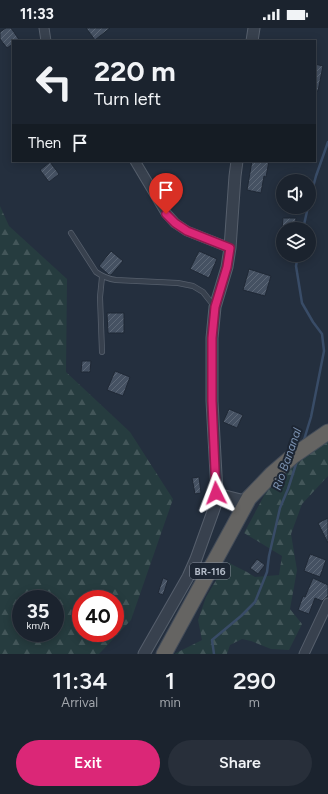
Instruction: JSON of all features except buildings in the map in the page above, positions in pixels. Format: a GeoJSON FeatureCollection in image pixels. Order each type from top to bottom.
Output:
{"type":"FeatureCollection","features":[{"type":"Feature","properties":{"kind":"highway","name":"BR-116"},"geometry":{"type":"LineString","coordinates":[[164,654],[241,512],[253,493],[293,456],[328,432]]}},
{"type":"Feature","properties":{"kind":"street"},"geometry":{"type":"LineString","coordinates":[[44,28],[46,40]]}},
{"type":"Feature","properties":{"kind":"street"},"geometry":{"type":"LineString","coordinates":[[252,40],[254,28]]}},
{"type":"Feature","properties":{"kind":"street"},"geometry":{"type":"LineString","coordinates":[[136,162],[166,214],[175,223],[187,231],[230,248]]}},
{"type":"Feature","properties":{"kind":"street"},"geometry":{"type":"LineString","coordinates":[[144,654],[191,571],[215,506],[212,338],[215,307],[227,267],[230,248],[237,162]]}},
{"type":"Feature","properties":{"kind":"street"},"geometry":{"type":"LineString","coordinates":[[216,496],[241,499],[253,493]]}},
{"type":"Feature","properties":{"kind":"street"},"geometry":{"type":"LineString","coordinates":[[216,496],[232,504],[241,512]]}},
{"type":"Feature","properties":{"kind":"street"},"geometry":{"type":"LineString","coordinates":[[304,654],[324,619],[328,603]]}},
{"type":"Feature","properties":{"kind":"lane"},"geometry":{"type":"LineString","coordinates":[[71,233],[96,272],[102,277],[116,280],[178,283],[193,286],[204,292],[215,307]]}},
{"type":"Feature","properties":{"kind":"lane"},"geometry":{"type":"LineString","coordinates":[[102,277],[100,297],[102,352]]}},
{"type":"Feature","properties":{"kind":"green space"},"geometry":{"type":"Polygon","coordinates":[[[0,206],[9,226],[67,279],[66,372],[130,432],[173,499],[131,620],[124,627],[124,590],[72,590],[72,642],[110,642],[99,654],[0,654],[0,206]]]}},
{"type":"Feature","properties":{"kind":"green space"},"geometry":{"type":"Polygon","coordinates":[[[328,440],[328,476],[302,504],[291,534],[297,570],[290,609],[302,624],[289,650],[271,649],[242,639],[230,645],[227,654],[174,654],[202,640],[198,620],[206,597],[227,562],[255,577],[279,575],[282,556],[244,533],[266,492],[287,468],[328,440]]]}},
{"type":"Feature","properties":{"kind":"waterway","name":"Rio Bananal"},"geometry":{"type":"LineString","coordinates":[[316,176],[328,142]]}},
{"type":"Feature","properties":{"kind":"waterway","name":"Rio Bananal"},"geometry":{"type":"LineString","coordinates":[[305,222],[306,214]]}},
{"type":"Feature","properties":{"kind":"waterway","name":"Rio Bananal"},"geometry":{"type":"LineString","coordinates":[[297,262],[296,266],[302,303],[322,334],[324,351],[311,417],[303,443]]}},
{"type":"Feature","properties":{"kind":"waterway","name":"Rio Bananal"},"geometry":{"type":"LineString","coordinates":[[214,654],[212,640],[241,616],[255,602],[267,572],[269,556],[280,508],[297,461]]}},
{"type":"Feature","properties":{"kind":"route"},"geometry":{"type":"LineString","coordinates":[[166,214],[175,223],[187,231],[230,248],[227,267],[215,307],[212,338],[212,401],[216,493]]}}]}
